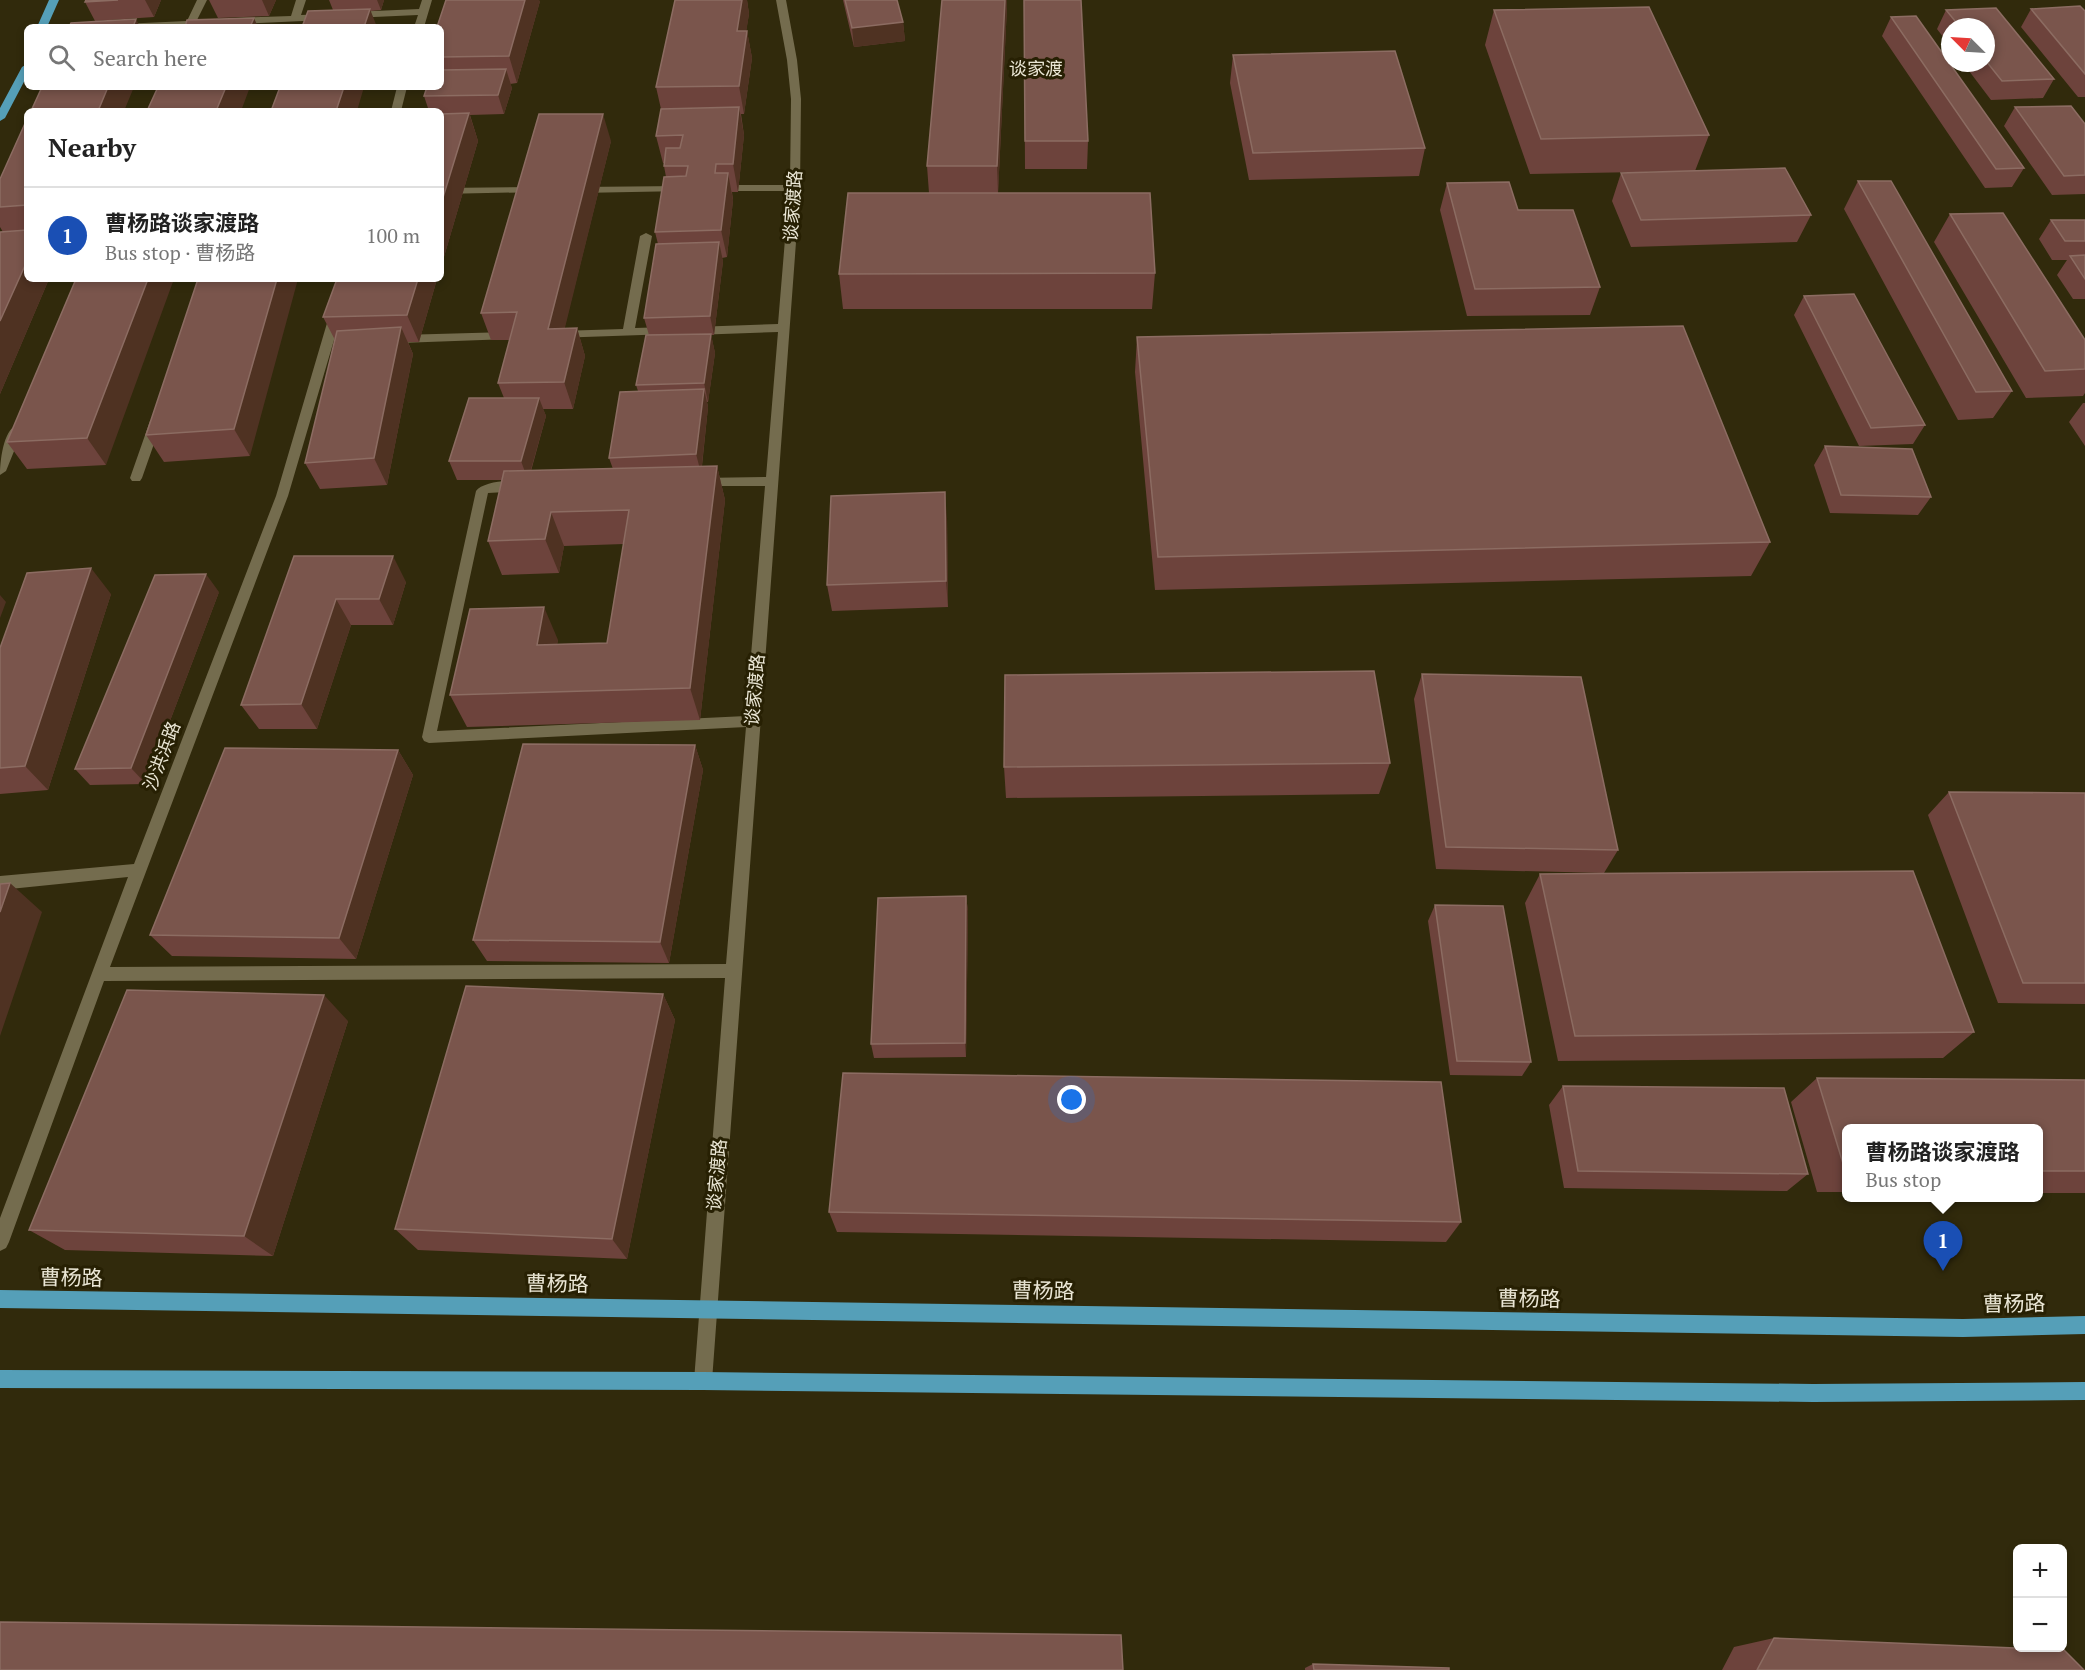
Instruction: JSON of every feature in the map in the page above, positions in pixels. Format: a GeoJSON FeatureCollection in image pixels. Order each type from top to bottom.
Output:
{"type":"FeatureCollection","features":[{"type":"Feature","properties":{"kind":"main road"},"geometry":{"type":"LineString","coordinates":[[43,24],[54,0]]}},
{"type":"Feature","properties":{"kind":"main road"},"geometry":{"type":"LineString","coordinates":[[0,118],[24,73]]}},
{"type":"Feature","properties":{"kind":"main road","name":"曹杨路"},"geometry":{"type":"LineString","coordinates":[[0,1299],[1963,1328],[2085,1325]]}},
{"type":"Feature","properties":{"kind":"main road"},"geometry":{"type":"LineString","coordinates":[[0,1379],[703,1381],[1813,1393],[2085,1391]]}},
{"type":"Feature","properties":{"kind":"street"},"geometry":{"type":"LineString","coordinates":[[193,24],[202,0]]}},
{"type":"Feature","properties":{"kind":"street"},"geometry":{"type":"LineString","coordinates":[[295,18],[301,0]]}},
{"type":"Feature","properties":{"kind":"street"},"geometry":{"type":"LineString","coordinates":[[420,24],[427,0]]}},
{"type":"Feature","properties":{"kind":"street","name":"谈家渡路"},"geometry":{"type":"LineString","coordinates":[[703,1381],[795,188],[796,99],[792,60],[781,0]]}},
{"type":"Feature","properties":{"kind":"street"},"geometry":{"type":"LineString","coordinates":[[228,22],[295,18],[316,22],[423,12]]}},
{"type":"Feature","properties":{"kind":"street"},"geometry":{"type":"LineString","coordinates":[[201,24],[217,22]]}},
{"type":"Feature","properties":{"kind":"street"},"geometry":{"type":"LineString","coordinates":[[397,108],[401,90]]}},
{"type":"Feature","properties":{"kind":"street"},"geometry":{"type":"LineString","coordinates":[[711,189],[795,188]]}},
{"type":"Feature","properties":{"kind":"street"},"geometry":{"type":"LineString","coordinates":[[567,190],[687,189]]}},
{"type":"Feature","properties":{"kind":"street"},"geometry":{"type":"LineString","coordinates":[[444,191],[534,194]]}},
{"type":"Feature","properties":{"kind":"street"},"geometry":{"type":"LineString","coordinates":[[628,333],[646,236]]}},
{"type":"Feature","properties":{"kind":"street","name":"沙洪浜路"},"geometry":{"type":"LineString","coordinates":[[0,1242],[99,974],[282,496],[345,282]]}},
{"type":"Feature","properties":{"kind":"street"},"geometry":{"type":"LineString","coordinates":[[545,335],[784,328]]}},
{"type":"Feature","properties":{"kind":"street"},"geometry":{"type":"LineString","coordinates":[[398,339],[499,331],[521,336]]}},
{"type":"Feature","properties":{"kind":"street"},"geometry":{"type":"LineString","coordinates":[[136,478],[159,411]]}},
{"type":"Feature","properties":{"kind":"street"},"geometry":{"type":"LineString","coordinates":[[0,471],[22,418]]}},
{"type":"Feature","properties":{"kind":"street"},"geometry":{"type":"LineString","coordinates":[[689,483],[772,481]]}},
{"type":"Feature","properties":{"kind":"street"},"geometry":{"type":"LineString","coordinates":[[535,486],[488,487],[482,491],[429,737],[753,721]]}},
{"type":"Feature","properties":{"kind":"street"},"geometry":{"type":"LineString","coordinates":[[0,883],[139,870]]}},
{"type":"Feature","properties":{"kind":"street"},"geometry":{"type":"LineString","coordinates":[[99,974],[471,978],[734,971]]}},
{"type":"Feature","properties":{"kind":"building"},"geometry":{"type":"Polygon","coordinates":[[[86,0],[118,0],[85,2],[86,0]]]}},
{"type":"Feature","properties":{"kind":"building"},"geometry":{"type":"Polygon","coordinates":[[[446,0],[525,0],[509,56],[444,57],[444,24],[438,24],[446,0]]]}},
{"type":"Feature","properties":{"kind":"building"},"geometry":{"type":"Polygon","coordinates":[[[675,0],[742,0],[737,31],[747,31],[739,86],[656,87],[675,0]]]}},
{"type":"Feature","properties":{"kind":"building"},"geometry":{"type":"Polygon","coordinates":[[[845,0],[897,0],[903,22],[852,28],[845,0]]]}},
{"type":"Feature","properties":{"kind":"building"},"geometry":{"type":"Polygon","coordinates":[[[942,0],[1005,0],[997,166],[927,166],[942,0]]]}},
{"type":"Feature","properties":{"kind":"building"},"geometry":{"type":"Polygon","coordinates":[[[1024,0],[1081,0],[1088,141],[1025,141],[1024,0]]]}},
{"type":"Feature","properties":{"kind":"building"},"geometry":{"type":"Polygon","coordinates":[[[2080,6],[2085,11],[2085,74],[2031,9],[2080,6]]]}},
{"type":"Feature","properties":{"kind":"building"},"geometry":{"type":"Polygon","coordinates":[[[1649,7],[1709,135],[1541,139],[1494,10],[1649,7]]]}},
{"type":"Feature","properties":{"kind":"building"},"geometry":{"type":"Polygon","coordinates":[[[1996,8],[2054,79],[2002,81],[1995,72],[1995,18],[1953,18],[1946,10],[1996,8]]]}},
{"type":"Feature","properties":{"kind":"building"},"geometry":{"type":"Polygon","coordinates":[[[370,9],[365,24],[303,24],[308,11],[370,9]]]}},
{"type":"Feature","properties":{"kind":"building"},"geometry":{"type":"Polygon","coordinates":[[[1916,16],[1941,51],[1941,72],[1956,72],[2024,168],[1996,169],[1891,17],[1916,16]]]}},
{"type":"Feature","properties":{"kind":"building"},"geometry":{"type":"Polygon","coordinates":[[[254,18],[251,24],[186,24],[187,20],[254,18]]]}},
{"type":"Feature","properties":{"kind":"building"},"geometry":{"type":"Polygon","coordinates":[[[136,19],[134,24],[71,23],[136,19]]]}},
{"type":"Feature","properties":{"kind":"building"},"geometry":{"type":"Polygon","coordinates":[[[1395,51],[1425,148],[1253,153],[1233,55],[1395,51]]]}},
{"type":"Feature","properties":{"kind":"building"},"geometry":{"type":"Polygon","coordinates":[[[506,69],[498,95],[424,96],[426,90],[444,90],[444,70],[506,69]]]}},
{"type":"Feature","properties":{"kind":"building"},"geometry":{"type":"Polygon","coordinates":[[[41,90],[107,90],[99,108],[32,108],[41,90]]]}},
{"type":"Feature","properties":{"kind":"building"},"geometry":{"type":"Polygon","coordinates":[[[157,90],[225,90],[217,108],[148,108],[157,90]]]}},
{"type":"Feature","properties":{"kind":"building"},"geometry":{"type":"Polygon","coordinates":[[[279,90],[343,90],[337,108],[272,108],[279,90]]]}},
{"type":"Feature","properties":{"kind":"building"},"geometry":{"type":"Polygon","coordinates":[[[2071,106],[2085,124],[2085,175],[2064,176],[2015,107],[2071,106]]]}},
{"type":"Feature","properties":{"kind":"building"},"geometry":{"type":"Polygon","coordinates":[[[739,107],[733,164],[716,164],[715,173],[728,173],[721,230],[655,232],[664,177],[686,176],[688,166],[664,166],[666,148],[680,148],[683,135],[656,136],[661,109],[739,107]]]}},
{"type":"Feature","properties":{"kind":"building"},"geometry":{"type":"Polygon","coordinates":[[[469,113],[444,194],[444,114],[469,113]]]}},
{"type":"Feature","properties":{"kind":"building"},"geometry":{"type":"Polygon","coordinates":[[[539,114],[603,114],[548,329],[577,328],[564,382],[498,383],[517,312],[481,313],[539,114]]]}},
{"type":"Feature","properties":{"kind":"building"},"geometry":{"type":"Polygon","coordinates":[[[24,126],[24,205],[0,207],[0,179],[24,126]]]}},
{"type":"Feature","properties":{"kind":"building"},"geometry":{"type":"Polygon","coordinates":[[[1785,168],[1811,215],[1641,220],[1621,173],[1785,168]]]}},
{"type":"Feature","properties":{"kind":"building"},"geometry":{"type":"Polygon","coordinates":[[[1858,181],[1891,181],[2012,391],[1976,392],[1858,181]]]}},
{"type":"Feature","properties":{"kind":"building"},"geometry":{"type":"Polygon","coordinates":[[[1509,182],[1518,210],[1573,210],[1600,287],[1475,289],[1447,183],[1509,182]]]}},
{"type":"Feature","properties":{"kind":"building"},"geometry":{"type":"Polygon","coordinates":[[[848,193],[1150,193],[1155,273],[839,274],[848,193]]]}},
{"type":"Feature","properties":{"kind":"building"},"geometry":{"type":"Polygon","coordinates":[[[2003,213],[2085,340],[2085,369],[2045,371],[1950,214],[2003,213]]]}},
{"type":"Feature","properties":{"kind":"building"},"geometry":{"type":"Polygon","coordinates":[[[2051,220],[2085,220],[2085,241],[2065,241],[2051,220]]]}},
{"type":"Feature","properties":{"kind":"building"},"geometry":{"type":"Polygon","coordinates":[[[24,230],[24,268],[0,321],[0,232],[24,230]]]}},
{"type":"Feature","properties":{"kind":"building"},"geometry":{"type":"Polygon","coordinates":[[[719,242],[710,316],[644,318],[656,244],[719,242]]]}},
{"type":"Feature","properties":{"kind":"building"},"geometry":{"type":"Polygon","coordinates":[[[2085,255],[2085,279],[2070,256],[2085,255]]]}},
{"type":"Feature","properties":{"kind":"building"},"geometry":{"type":"Polygon","coordinates":[[[75,282],[147,282],[87,438],[7,442],[75,282]]]}},
{"type":"Feature","properties":{"kind":"building"},"geometry":{"type":"Polygon","coordinates":[[[197,282],[276,282],[234,429],[146,435],[197,282]]]}},
{"type":"Feature","properties":{"kind":"building"},"geometry":{"type":"Polygon","coordinates":[[[336,282],[417,282],[407,315],[323,317],[336,282]]]}},
{"type":"Feature","properties":{"kind":"building"},"geometry":{"type":"Polygon","coordinates":[[[1854,294],[1925,425],[1871,428],[1804,296],[1854,294]]]}},
{"type":"Feature","properties":{"kind":"building"},"geometry":{"type":"Polygon","coordinates":[[[1683,326],[1770,542],[1158,557],[1137,337],[1683,326]]]}},
{"type":"Feature","properties":{"kind":"building"},"geometry":{"type":"Polygon","coordinates":[[[401,327],[374,458],[305,463],[337,331],[401,327]]]}},
{"type":"Feature","properties":{"kind":"building"},"geometry":{"type":"Polygon","coordinates":[[[711,334],[704,383],[636,385],[646,335],[711,334]]]}},
{"type":"Feature","properties":{"kind":"building"},"geometry":{"type":"Polygon","coordinates":[[[704,389],[696,454],[609,458],[620,392],[704,389]]]}},
{"type":"Feature","properties":{"kind":"building"},"geometry":{"type":"Polygon","coordinates":[[[469,398],[539,398],[521,461],[449,461],[469,398]]]}},
{"type":"Feature","properties":{"kind":"building"},"geometry":{"type":"Polygon","coordinates":[[[1825,446],[1912,449],[1931,497],[1841,495],[1825,446]]]}},
{"type":"Feature","properties":{"kind":"building"},"geometry":{"type":"Polygon","coordinates":[[[717,466],[690,688],[450,695],[470,609],[544,607],[537,645],[607,643],[629,510],[551,512],[545,539],[488,541],[504,471],[717,466]]]}},
{"type":"Feature","properties":{"kind":"building"},"geometry":{"type":"Polygon","coordinates":[[[945,492],[946,581],[827,585],[831,496],[945,492]]]}},
{"type":"Feature","properties":{"kind":"building"},"geometry":{"type":"Polygon","coordinates":[[[294,556],[393,556],[379,599],[336,599],[301,704],[241,705],[294,556]]]}},
{"type":"Feature","properties":{"kind":"building"},"geometry":{"type":"Polygon","coordinates":[[[91,568],[25,766],[0,768],[0,648],[27,573],[91,568]]]}},
{"type":"Feature","properties":{"kind":"building"},"geometry":{"type":"Polygon","coordinates":[[[206,574],[131,768],[75,769],[155,575],[206,574]]]}},
{"type":"Feature","properties":{"kind":"building"},"geometry":{"type":"Polygon","coordinates":[[[1374,671],[1390,763],[1004,767],[1005,675],[1374,671]]]}},
{"type":"Feature","properties":{"kind":"building"},"geometry":{"type":"Polygon","coordinates":[[[1422,674],[1581,677],[1618,850],[1446,847],[1422,674]]]}},
{"type":"Feature","properties":{"kind":"building"},"geometry":{"type":"Polygon","coordinates":[[[523,744],[695,745],[660,942],[473,940],[523,744]]]}},
{"type":"Feature","properties":{"kind":"building"},"geometry":{"type":"Polygon","coordinates":[[[225,748],[398,750],[339,938],[150,935],[225,748]]]}},
{"type":"Feature","properties":{"kind":"building"},"geometry":{"type":"Polygon","coordinates":[[[1949,792],[2085,793],[2085,983],[2023,983],[1949,792]]]}},
{"type":"Feature","properties":{"kind":"building"},"geometry":{"type":"Polygon","coordinates":[[[1913,871],[1974,1032],[1575,1036],[1540,874],[1913,871]]]}},
{"type":"Feature","properties":{"kind":"building"},"geometry":{"type":"Polygon","coordinates":[[[10,883],[0,912],[0,884],[10,883]]]}},
{"type":"Feature","properties":{"kind":"building"},"geometry":{"type":"Polygon","coordinates":[[[966,896],[965,1043],[871,1044],[878,898],[966,896]]]}},
{"type":"Feature","properties":{"kind":"building"},"geometry":{"type":"Polygon","coordinates":[[[1435,905],[1503,906],[1531,1062],[1457,1061],[1435,905]]]}},
{"type":"Feature","properties":{"kind":"building"},"geometry":{"type":"Polygon","coordinates":[[[466,986],[663,994],[612,1239],[395,1229],[466,986]]]}},
{"type":"Feature","properties":{"kind":"building"},"geometry":{"type":"Polygon","coordinates":[[[127,990],[324,995],[244,1236],[29,1230],[127,990]]]}},
{"type":"Feature","properties":{"kind":"building"},"geometry":{"type":"Polygon","coordinates":[[[843,1073],[1441,1082],[1461,1222],[829,1212],[843,1073]]]}},
{"type":"Feature","properties":{"kind":"building"},"geometry":{"type":"Polygon","coordinates":[[[1817,1078],[2085,1080],[2085,1171],[2043,1171],[2043,1124],[1842,1124],[1842,1160],[1817,1078]]]}},
{"type":"Feature","properties":{"kind":"building"},"geometry":{"type":"Polygon","coordinates":[[[1563,1086],[1784,1088],[1808,1174],[1578,1171],[1563,1086]]]}},
{"type":"Feature","properties":{"kind":"building"},"geometry":{"type":"Polygon","coordinates":[[[0,1622],[1121,1635],[1123,1670],[0,1670],[0,1622]]]}},
{"type":"Feature","properties":{"kind":"building"},"geometry":{"type":"Polygon","coordinates":[[[1774,1638],[2013,1648],[2013,1652],[2066,1652],[2084,1670],[1757,1670],[1774,1638]]]}},
{"type":"Feature","properties":{"kind":"building"},"geometry":{"type":"Polygon","coordinates":[[[1313,1664],[1449,1668],[1449,1670],[1314,1670],[1313,1664]]]}},
{"type":"Feature","properties":{"kind":"place","name":"曹杨路谈家渡路"},"geometry":{"type":"Point","coordinates":[1943,1271]}},
{"type":"Feature","properties":{"kind":"district","name":"谈家渡"},"geometry":{"type":"Point","coordinates":[1036,69]}}]}
